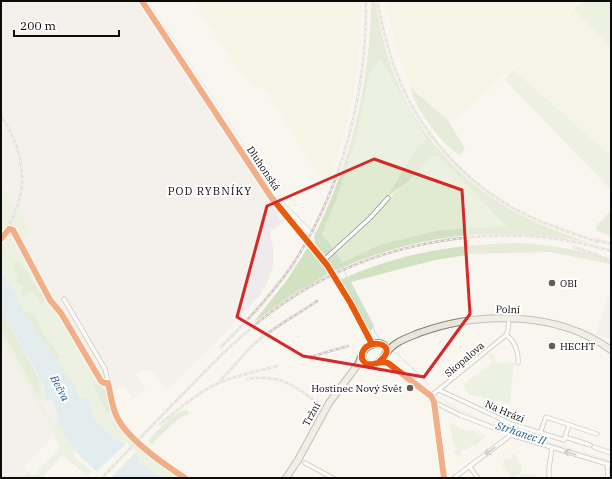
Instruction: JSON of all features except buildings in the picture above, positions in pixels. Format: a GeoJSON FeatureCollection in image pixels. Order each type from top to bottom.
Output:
{"type":"FeatureCollection","features":[{"type":"Feature","properties":{"kind":"main road","name":"Polní"},"geometry":{"type":"LineString","coordinates":[[386,354],[393,345],[426,330],[450,324],[482,319],[509,318],[537,321],[568,329],[592,338],[611,350]]}},
{"type":"Feature","properties":{"kind":"main road","name":"Polní"},"geometry":{"type":"LineString","coordinates":[[382,344],[401,341]]}},
{"type":"Feature","properties":{"kind":"main road"},"geometry":{"type":"LineString","coordinates":[[372,344],[382,344],[386,349],[386,354],[380,362],[370,365],[364,363],[361,357],[365,349],[372,344]]}},
{"type":"Feature","properties":{"kind":"main road","name":"Tržní"},"geometry":{"type":"LineString","coordinates":[[286,478],[298,460],[329,403],[359,364],[361,357]]}},
{"type":"Feature","properties":{"kind":"main road","name":"Tržní"},"geometry":{"type":"LineString","coordinates":[[346,381],[362,367],[370,365]]}},
{"type":"Feature","properties":{"kind":"main road","name":"Tržní"},"geometry":{"type":"LineString","coordinates":[[292,478],[298,460]]}},
{"type":"Feature","properties":{"kind":"street","name":"Dluhonská"},"geometry":{"type":"LineString","coordinates":[[142,1],[271,197],[324,260],[372,344]]}},
{"type":"Feature","properties":{"kind":"street"},"geometry":{"type":"LineString","coordinates":[[324,260],[370,218],[388,198]]}},
{"type":"Feature","properties":{"kind":"street"},"geometry":{"type":"LineString","coordinates":[[64,298],[105,369],[115,411],[120,423],[142,446],[185,478]]}},
{"type":"Feature","properties":{"kind":"street"},"geometry":{"type":"LineString","coordinates":[[509,318],[506,335],[511,338],[518,354],[518,363]]}},
{"type":"Feature","properties":{"kind":"street","name":"Skopalova"},"geometry":{"type":"LineString","coordinates":[[431,396],[506,335]]}},
{"type":"Feature","properties":{"kind":"street"},"geometry":{"type":"LineString","coordinates":[[386,354],[387,360],[390,364],[431,396],[434,402],[444,478]]}},
{"type":"Feature","properties":{"kind":"street"},"geometry":{"type":"LineString","coordinates":[[380,362],[390,364]]}},
{"type":"Feature","properties":{"kind":"street","name":"Na Hrázi"},"geometry":{"type":"LineString","coordinates":[[439,390],[512,424],[564,440],[565,437],[611,452]]}},
{"type":"Feature","properties":{"kind":"street","name":"Na Hrázi"},"geometry":{"type":"LineString","coordinates":[[434,402],[499,430]]}},
{"type":"Feature","properties":{"kind":"street"},"geometry":{"type":"LineString","coordinates":[[540,433],[546,417],[597,434]]}},
{"type":"Feature","properties":{"kind":"street"},"geometry":{"type":"LineString","coordinates":[[565,437],[569,425]]}},
{"type":"Feature","properties":{"kind":"street","name":"Na Hrázi"},"geometry":{"type":"LineString","coordinates":[[469,466],[511,435],[609,465]]}},
{"type":"Feature","properties":{"kind":"street"},"geometry":{"type":"LineString","coordinates":[[549,478],[552,448]]}},
{"type":"Feature","properties":{"kind":"street"},"geometry":{"type":"LineString","coordinates":[[305,463],[333,478]]}},
{"type":"Feature","properties":{"kind":"street"},"geometry":{"type":"LineString","coordinates":[[608,478],[609,465]]}},
{"type":"Feature","properties":{"kind":"street"},"geometry":{"type":"LineString","coordinates":[[454,478],[469,466],[478,478]]}},
{"type":"Feature","properties":{"kind":"highlighted area"},"geometry":{"type":"Polygon","coordinates":[[[374,159],[462,190],[470,314],[424,377],[303,356],[237,317],[267,206],[374,159]]]}},
{"type":"Feature","properties":{"kind":"shaded area"},"geometry":{"type":"Polygon","coordinates":[[[1,1],[137,1],[253,170],[279,218],[284,222],[270,231],[273,247],[273,265],[268,281],[260,295],[206,353],[167,391],[154,372],[144,370],[136,375],[146,390],[133,399],[124,385],[114,391],[109,368],[94,367],[19,240],[32,231],[18,209],[13,207],[1,185],[1,1]]]}},
{"type":"Feature","properties":{"kind":"shaded area"},"geometry":{"type":"Polygon","coordinates":[[[193,1],[362,1],[358,63],[354,89],[332,174],[327,181],[322,180],[266,91],[263,88],[255,87],[249,83],[201,15],[193,1]]]}},
{"type":"Feature","properties":{"kind":"shaded area"},"geometry":{"type":"Polygon","coordinates":[[[385,1],[579,1],[492,87],[457,119],[448,120],[416,93],[411,86],[397,51],[385,1]]]}},
{"type":"Feature","properties":{"kind":"shaded area"},"geometry":{"type":"Polygon","coordinates":[[[574,9],[611,48],[611,156],[513,70],[574,9]]]}},
{"type":"Feature","properties":{"kind":"shaded area"},"geometry":{"type":"Polygon","coordinates":[[[611,288],[611,340],[596,334],[611,288]]]}},
{"type":"Feature","properties":{"kind":"shaded area"},"geometry":{"type":"Polygon","coordinates":[[[1,339],[59,441],[58,443],[52,437],[24,467],[28,471],[21,478],[1,478],[1,339]]]}},
{"type":"Feature","properties":{"kind":"shaded area"},"geometry":{"type":"Polygon","coordinates":[[[51,399],[58,414],[55,426],[40,400],[47,401],[51,399]]]}},
{"type":"Feature","properties":{"kind":"green space"},"geometry":{"type":"Polygon","coordinates":[[[371,1],[375,1],[387,54],[395,78],[406,101],[434,144],[451,163],[489,196],[510,209],[550,228],[591,243],[558,237],[525,234],[461,236],[398,248],[366,258],[335,271],[328,259],[335,251],[343,262],[379,245],[436,231],[507,227],[438,156],[431,158],[407,182],[387,197],[414,152],[426,139],[381,59],[370,72],[356,139],[336,201],[322,234],[333,248],[326,256],[315,244],[314,237],[338,180],[356,122],[367,63],[371,1]]]}},
{"type":"Feature","properties":{"kind":"green space"},"geometry":{"type":"Polygon","coordinates":[[[583,1],[611,1],[611,48],[574,9],[583,1]]]}},
{"type":"Feature","properties":{"kind":"green space"},"geometry":{"type":"Polygon","coordinates":[[[381,58],[426,139],[414,152],[387,197],[389,199],[412,174],[432,158],[438,156],[507,227],[379,245],[343,262],[322,234],[336,201],[356,139],[370,72],[381,58]]]}},
{"type":"Feature","properties":{"kind":"green space"},"geometry":{"type":"Polygon","coordinates":[[[513,70],[611,156],[611,190],[507,82],[506,78],[513,70]]]}},
{"type":"Feature","properties":{"kind":"green space"},"geometry":{"type":"Polygon","coordinates":[[[411,86],[416,93],[448,120],[465,149],[460,155],[453,151],[437,135],[422,114],[412,94],[411,86]]]}},
{"type":"Feature","properties":{"kind":"green space"},"geometry":{"type":"Polygon","coordinates":[[[1,185],[13,207],[18,209],[32,231],[20,240],[94,367],[101,367],[105,377],[108,393],[99,383],[93,384],[106,411],[114,414],[124,432],[133,441],[153,458],[182,478],[161,478],[139,462],[138,457],[124,443],[114,439],[95,423],[73,382],[57,361],[61,358],[61,355],[43,333],[36,317],[27,311],[22,312],[14,292],[1,271],[1,185]]]}},
{"type":"Feature","properties":{"kind":"green space"},"geometry":{"type":"Polygon","coordinates":[[[611,211],[611,236],[597,231],[596,226],[611,211]]]}},
{"type":"Feature","properties":{"kind":"green space"},"geometry":{"type":"Polygon","coordinates":[[[523,243],[545,245],[611,258],[611,264],[550,252],[473,254],[435,260],[351,282],[374,326],[370,332],[340,280],[385,263],[429,251],[475,245],[523,243]]]}},
{"type":"Feature","properties":{"kind":"green space"},"geometry":{"type":"Polygon","coordinates":[[[308,247],[321,260],[330,273],[292,295],[253,323],[287,280],[308,247]]]}},
{"type":"Feature","properties":{"kind":"green space"},"geometry":{"type":"Polygon","coordinates":[[[14,262],[20,262],[44,298],[44,303],[41,303],[32,290],[25,296],[21,294],[23,287],[16,281],[19,276],[14,269],[14,262]]]}},
{"type":"Feature","properties":{"kind":"green space"},"geometry":{"type":"Polygon","coordinates":[[[1,310],[41,382],[38,385],[41,392],[38,396],[1,330],[1,310]]]}},
{"type":"Feature","properties":{"kind":"green space"},"geometry":{"type":"Polygon","coordinates":[[[27,311],[36,316],[43,333],[61,356],[61,358],[57,361],[22,312],[27,311]]]}},
{"type":"Feature","properties":{"kind":"green space"},"geometry":{"type":"Polygon","coordinates":[[[1,330],[38,396],[38,385],[41,382],[47,401],[40,400],[55,425],[56,421],[76,451],[74,457],[92,471],[87,476],[62,455],[42,478],[21,478],[28,471],[33,476],[60,448],[58,443],[59,441],[1,339],[1,330]]]}},
{"type":"Feature","properties":{"kind":"green space"},"geometry":{"type":"Polygon","coordinates":[[[487,354],[493,354],[496,363],[514,362],[510,404],[497,399],[495,403],[482,397],[468,394],[467,390],[465,390],[464,384],[493,362],[487,354]]]}},
{"type":"Feature","properties":{"kind":"green space"},"geometry":{"type":"Polygon","coordinates":[[[99,383],[108,393],[114,414],[107,412],[102,404],[93,384],[99,383]]]}},
{"type":"Feature","properties":{"kind":"green space"},"geometry":{"type":"Polygon","coordinates":[[[187,410],[189,414],[179,418],[155,441],[153,445],[148,441],[176,414],[187,410]]]}},
{"type":"Feature","properties":{"kind":"green space"},"geometry":{"type":"Polygon","coordinates":[[[453,423],[460,430],[462,428],[466,431],[477,430],[475,432],[480,434],[479,437],[483,434],[485,437],[474,447],[473,445],[467,450],[465,449],[458,457],[454,452],[457,450],[453,444],[450,424],[453,423]]]}},
{"type":"Feature","properties":{"kind":"green space"},"geometry":{"type":"Polygon","coordinates":[[[513,453],[522,465],[520,474],[535,474],[536,478],[521,478],[519,474],[512,478],[502,465],[507,458],[509,460],[512,458],[511,455],[513,453]]]}},
{"type":"Feature","properties":{"kind":"water","name":"Bečva"},"geometry":{"type":"Polygon","coordinates":[[[1,271],[31,325],[73,382],[80,397],[88,399],[93,415],[92,418],[114,439],[124,443],[138,457],[139,462],[161,478],[103,478],[78,454],[56,421],[58,414],[51,399],[47,401],[44,394],[44,387],[1,310],[1,271]]]}},
{"type":"Feature","properties":{"kind":"pier"},"geometry":{"type":"Polygon","coordinates":[[[127,443],[136,452],[111,478],[100,478],[95,473],[127,443]]]}},
{"type":"Feature","properties":{"kind":"waterway","name":"Strhanec II"},"geometry":{"type":"LineString","coordinates":[[148,1],[273,188],[287,206],[330,248]]}},
{"type":"Feature","properties":{"kind":"waterway","name":"Strhanec II"},"geometry":{"type":"LineString","coordinates":[[336,255],[341,262],[347,278],[378,337],[384,342]]}},
{"type":"Feature","properties":{"kind":"waterway","name":"Strhanec II"},"geometry":{"type":"LineString","coordinates":[[395,352],[423,378],[433,391]]}},
{"type":"Feature","properties":{"kind":"waterway","name":"Strhanec II"},"geometry":{"type":"LineString","coordinates":[[436,394],[458,409],[482,420],[529,437],[611,461]]}},
{"type":"Feature","properties":{"kind":"railway"},"geometry":{"type":"LineString","coordinates":[[221,347],[258,308],[283,278],[309,237],[324,206],[348,140],[356,105],[362,71],[366,1]]}},
{"type":"Feature","properties":{"kind":"railway"},"geometry":{"type":"LineString","coordinates":[[377,1],[390,55],[405,93],[429,132],[458,167],[475,182],[513,208],[544,223],[598,242]]}},
{"type":"Feature","properties":{"kind":"railway"},"geometry":{"type":"LineString","coordinates":[[1,116],[10,131],[16,146],[22,176],[21,191],[17,206],[11,221],[1,236]]}},
{"type":"Feature","properties":{"kind":"railway"},"geometry":{"type":"LineString","coordinates":[[102,478],[204,372],[247,332],[270,313],[307,288],[347,268],[390,253],[433,242],[478,237],[523,236],[568,241],[611,251]]}},
{"type":"Feature","properties":{"kind":"railway"},"geometry":{"type":"LineString","coordinates":[[594,239],[611,244]]}},
{"type":"Feature","properties":{"kind":"railway"},"geometry":{"type":"LineString","coordinates":[[574,247],[598,255],[611,264]]}},
{"type":"Feature","properties":{"kind":"railway"},"geometry":{"type":"LineString","coordinates":[[220,380],[255,343],[317,301]]}},
{"type":"Feature","properties":{"kind":"railway"},"geometry":{"type":"LineString","coordinates":[[310,357],[348,346]]}},
{"type":"Feature","properties":{"kind":"railway"},"geometry":{"type":"LineString","coordinates":[[160,424],[190,400],[215,385],[237,376],[277,366]]}},
{"type":"Feature","properties":{"kind":"railway"},"geometry":{"type":"LineString","coordinates":[[247,379],[267,378],[284,381],[299,389],[315,401]]}},
{"type":"Feature","properties":{"kind":"cycle path"},"geometry":{"type":"LineString","coordinates":[[142,1],[271,197],[327,265],[351,304],[372,344]]}},
{"type":"Feature","properties":{"kind":"cycle path"},"geometry":{"type":"LineString","coordinates":[[1,239],[9,229],[13,230],[50,300],[61,313],[101,381],[108,383],[114,411],[123,427],[148,452],[185,478]]}},
{"type":"Feature","properties":{"kind":"cycle path"},"geometry":{"type":"LineString","coordinates":[[380,361],[386,354],[386,349],[384,346],[372,344],[363,351],[362,359],[366,364],[382,362],[388,363],[431,396],[434,402],[444,478]]}},
{"type":"Feature","properties":{"kind":"place","name":"OBI"},"geometry":{"type":"Point","coordinates":[552,283]}},
{"type":"Feature","properties":{"kind":"place","name":"HECHT"},"geometry":{"type":"Point","coordinates":[552,346]}},
{"type":"Feature","properties":{"kind":"place","name":"Hostinec Nový Svět"},"geometry":{"type":"Point","coordinates":[410,388]}},
{"type":"Feature","properties":{"kind":"district","name":"POD RYBNÍKY"},"geometry":{"type":"Point","coordinates":[210,191]}}]}
